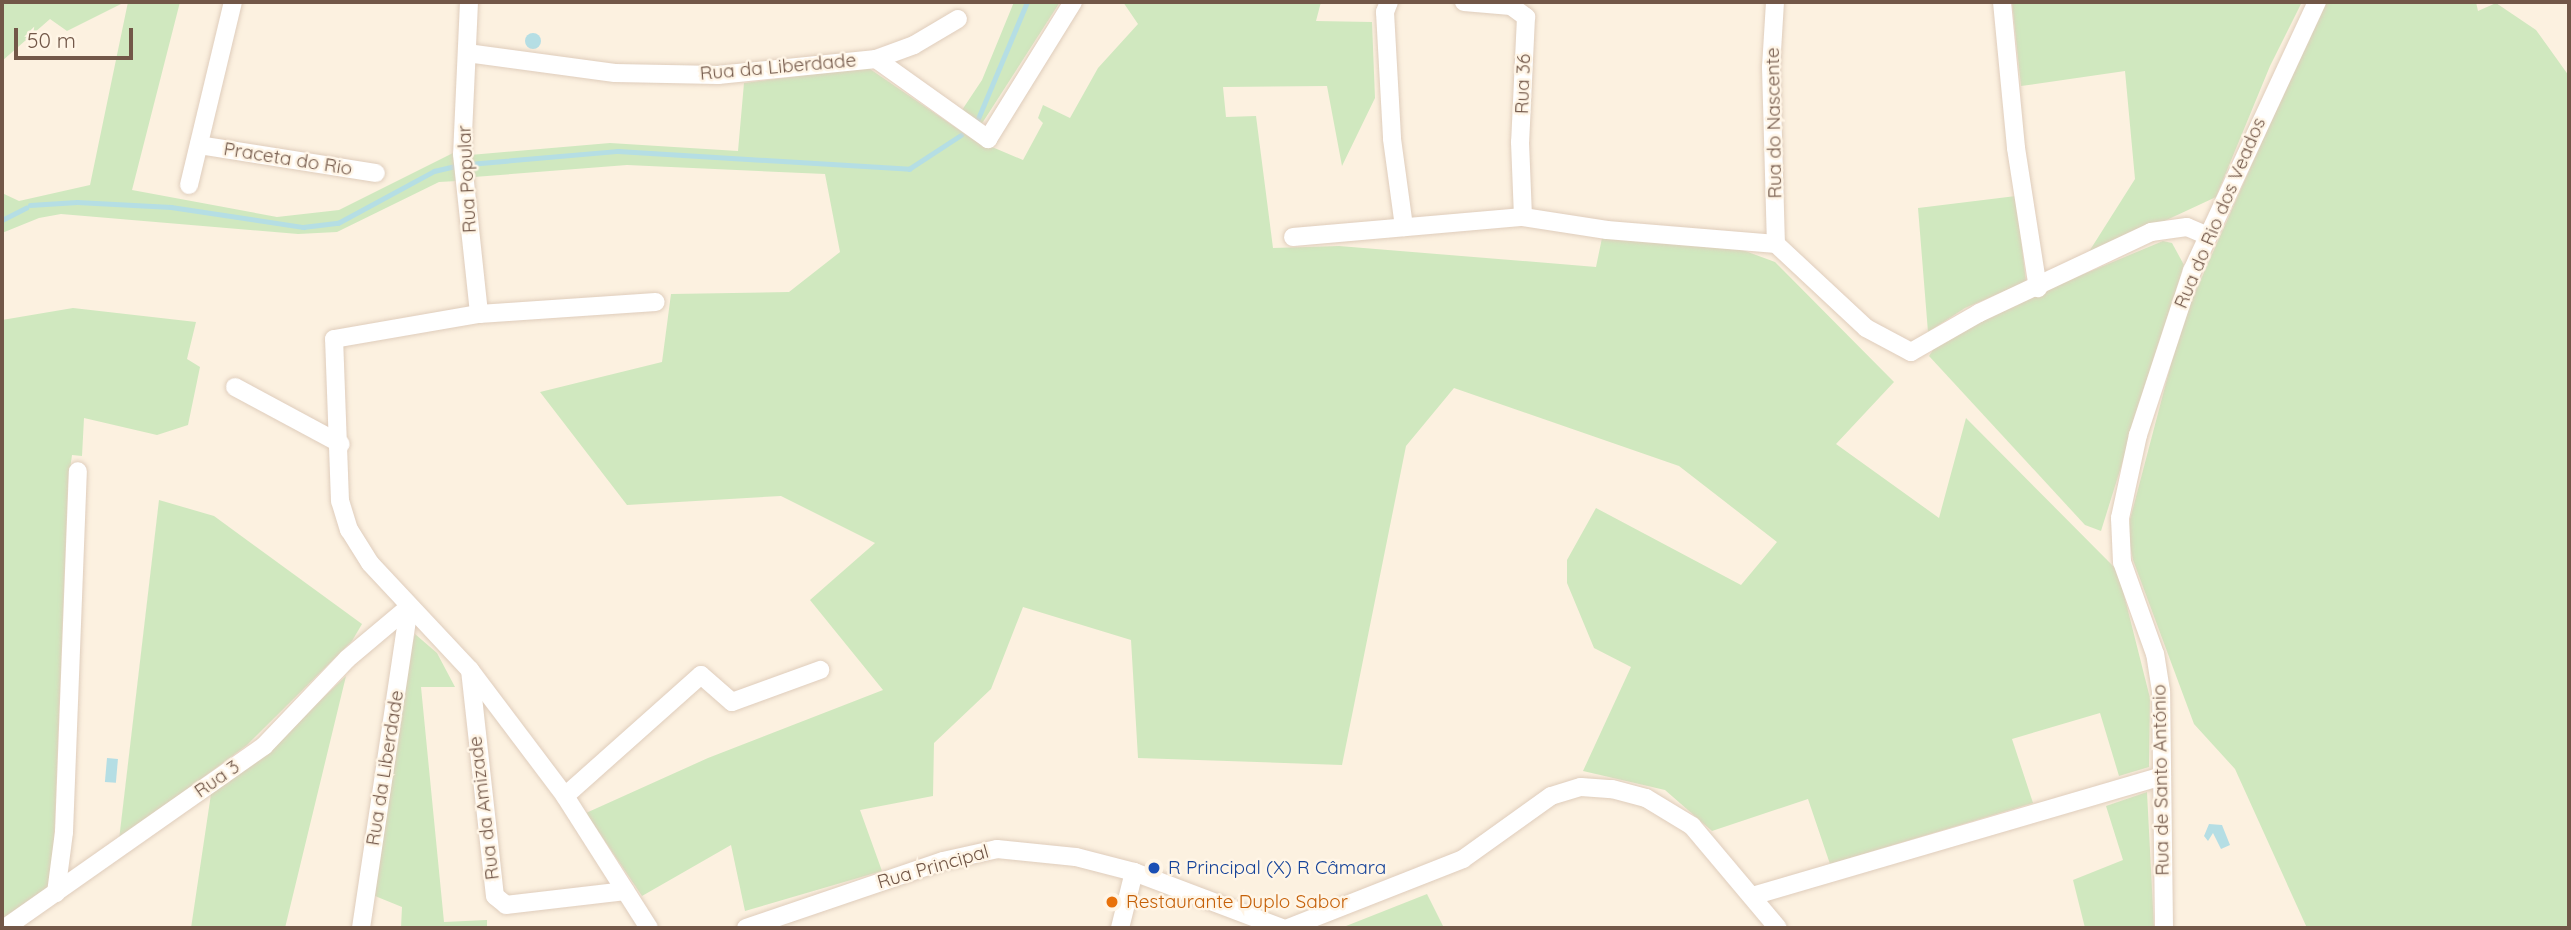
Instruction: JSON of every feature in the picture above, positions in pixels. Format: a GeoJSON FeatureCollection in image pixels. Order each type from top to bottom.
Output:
{"type":"FeatureCollection","features":[{"type":"Feature","properties":{"kind":"street"},"geometry":{"type":"LineString","coordinates":[[189,185],[233,2]]}},
{"type":"Feature","properties":{"kind":"street","name":"Rua Popular"},"geometry":{"type":"LineString","coordinates":[[469,2],[462,154],[479,314]]}},
{"type":"Feature","properties":{"kind":"street","name":"Rua da Liberdade"},"geometry":{"type":"LineString","coordinates":[[467,53],[615,74],[718,75],[876,59],[988,139],[1073,2]]}},
{"type":"Feature","properties":{"kind":"street"},"geometry":{"type":"LineString","coordinates":[[1389,2],[1385,12],[1392,139],[1404,227]]}},
{"type":"Feature","properties":{"kind":"street","name":"Rua 36"},"geometry":{"type":"LineString","coordinates":[[1464,2],[1511,6],[1526,17],[1520,153],[1523,217]]}},
{"type":"Feature","properties":{"kind":"street","name":"Rua do Nascente"},"geometry":{"type":"LineString","coordinates":[[1775,2],[1771,67],[1776,244]]}},
{"type":"Feature","properties":{"kind":"street"},"geometry":{"type":"LineString","coordinates":[[2002,2],[2016,148],[2038,288]]}},
{"type":"Feature","properties":{"kind":"street","name":"Rua do Rio dos Veados"},"geometry":{"type":"LineString","coordinates":[[2121,512],[2138,435],[2206,235],[2317,2]]}},
{"type":"Feature","properties":{"kind":"street"},"geometry":{"type":"LineString","coordinates":[[876,59],[914,45],[958,19]]}},
{"type":"Feature","properties":{"kind":"street","name":"Praceta do Rio"},"geometry":{"type":"LineString","coordinates":[[200,145],[376,173]]}},
{"type":"Feature","properties":{"kind":"street"},"geometry":{"type":"LineString","coordinates":[[1293,237],[1523,217],[1606,230],[1776,244],[1866,328],[1911,352],[1970,318],[2151,232],[2187,228],[2206,235]]}},
{"type":"Feature","properties":{"kind":"street"},"geometry":{"type":"LineString","coordinates":[[649,928],[565,796],[470,670],[370,563],[349,530],[340,500],[341,444],[334,339],[479,314],[656,302]]}},
{"type":"Feature","properties":{"kind":"street"},"geometry":{"type":"LineString","coordinates":[[235,387],[341,444]]}},
{"type":"Feature","properties":{"kind":"street"},"geometry":{"type":"LineString","coordinates":[[56,893],[64,832],[78,471]]}},
{"type":"Feature","properties":{"kind":"street","name":"Rua de Santo António"},"geometry":{"type":"LineString","coordinates":[[2121,512],[2122,562],[2159,677],[2164,928]]}},
{"type":"Feature","properties":{"kind":"street","name":"Rua da Liberdade"},"geometry":{"type":"LineString","coordinates":[[361,928],[409,607]]}},
{"type":"Feature","properties":{"kind":"street","name":"Rua 3"},"geometry":{"type":"LineString","coordinates":[[5,928],[264,746],[347,659],[409,607]]}},
{"type":"Feature","properties":{"kind":"street","name":"Rua da Amizade"},"geometry":{"type":"LineString","coordinates":[[470,670],[495,896],[506,905],[625,891]]}},
{"type":"Feature","properties":{"kind":"street"},"geometry":{"type":"LineString","coordinates":[[565,796],[701,675],[732,702],[820,670]]}},
{"type":"Feature","properties":{"kind":"street"},"geometry":{"type":"LineString","coordinates":[[1752,896],[2162,776]]}},
{"type":"Feature","properties":{"kind":"street"},"geometry":{"type":"LineString","coordinates":[[1288,928],[1462,859],[1551,796],[1581,787],[1630,793],[1671,811],[1692,826],[1778,928]]}},
{"type":"Feature","properties":{"kind":"street","name":"Rua Principal"},"geometry":{"type":"LineString","coordinates":[[746,928],[943,861],[996,849],[1076,858],[1133,872],[1282,928]]}},
{"type":"Feature","properties":{"kind":"street"},"geometry":{"type":"LineString","coordinates":[[1120,928],[1133,872]]}},
{"type":"Feature","properties":{"kind":"green space"},"geometry":{"type":"Polygon","coordinates":[[[2,2],[125,2],[67,31],[50,19],[2,61],[2,2]]]}},
{"type":"Feature","properties":{"kind":"green space"},"geometry":{"type":"Polygon","coordinates":[[[128,2],[180,2],[132,190],[277,217],[339,210],[453,153],[457,181],[439,182],[337,232],[298,234],[61,214],[39,218],[2,233],[2,193],[19,201],[90,185],[128,2]]]}},
{"type":"Feature","properties":{"kind":"green space"},"geometry":{"type":"Polygon","coordinates":[[[1014,2],[1060,2],[981,125],[962,110],[982,80],[1014,2]]]}},
{"type":"Feature","properties":{"kind":"green space"},"geometry":{"type":"Polygon","coordinates":[[[1123,2],[1321,2],[1316,21],[1372,22],[1375,98],[1342,166],[1327,86],[1223,87],[1226,117],[1256,116],[1273,248],[1339,246],[1596,267],[1602,238],[1721,242],[1775,262],[1894,382],[1836,444],[1939,518],[1966,418],[2118,571],[2150,698],[2149,767],[2119,776],[2100,713],[2012,739],[2033,803],[1830,864],[1808,799],[1712,831],[1665,790],[1583,771],[1631,667],[1594,648],[1567,583],[1567,560],[1596,508],[1741,585],[1777,542],[1679,466],[1454,388],[1406,446],[1342,765],[1138,758],[1131,640],[1023,607],[991,689],[934,743],[933,796],[860,810],[882,871],[745,911],[731,845],[642,896],[586,813],[708,758],[883,690],[810,600],[875,543],[781,496],[627,505],[540,392],[662,362],[671,294],[789,292],[840,252],[825,174],[627,165],[474,177],[470,155],[610,143],[738,151],[744,83],[860,68],[870,69],[971,138],[1023,160],[1043,123],[1038,118],[1043,105],[1070,118],[1098,68],[1138,24],[1123,2]]]}},
{"type":"Feature","properties":{"kind":"green space"},"geometry":{"type":"Polygon","coordinates":[[[2012,2],[2302,2],[2270,66],[2216,197],[2085,258],[2135,179],[2125,71],[2021,86],[2012,2]]]}},
{"type":"Feature","properties":{"kind":"green space"},"geometry":{"type":"Polygon","coordinates":[[[2324,2],[2476,2],[2478,11],[2496,3],[2536,30],[2569,76],[2569,928],[2307,928],[2235,769],[2194,724],[2133,560],[2127,531],[2182,322],[2324,2]]]}},
{"type":"Feature","properties":{"kind":"green space"},"geometry":{"type":"Polygon","coordinates":[[[2016,196],[2026,282],[1965,308],[1928,332],[1918,208],[2016,196]]]}},
{"type":"Feature","properties":{"kind":"green space"},"geometry":{"type":"Polygon","coordinates":[[[2163,241],[2172,243],[2184,265],[2101,531],[2085,525],[1929,356],[1935,347],[1993,312],[2163,241]]]}},
{"type":"Feature","properties":{"kind":"green space"},"geometry":{"type":"Polygon","coordinates":[[[73,308],[196,322],[187,359],[200,367],[188,425],[157,435],[84,418],[82,456],[72,455],[68,484],[53,870],[48,887],[2,919],[2,320],[73,308]]]}},
{"type":"Feature","properties":{"kind":"green space"},"geometry":{"type":"Polygon","coordinates":[[[159,500],[214,516],[362,624],[352,641],[247,745],[119,840],[159,500]]]}},
{"type":"Feature","properties":{"kind":"green space"},"geometry":{"type":"Polygon","coordinates":[[[415,634],[437,653],[455,687],[421,687],[444,922],[487,920],[487,928],[401,928],[402,907],[375,896],[391,726],[415,634]]]}},
{"type":"Feature","properties":{"kind":"green space"},"geometry":{"type":"Polygon","coordinates":[[[346,676],[285,928],[191,928],[211,794],[267,751],[346,676]]]}},
{"type":"Feature","properties":{"kind":"green space"},"geometry":{"type":"Polygon","coordinates":[[[2147,792],[2154,928],[2085,928],[2073,880],[2123,860],[2106,806],[2147,792]]]}},
{"type":"Feature","properties":{"kind":"green space"},"geometry":{"type":"Polygon","coordinates":[[[1427,894],[1444,928],[1341,928],[1427,894]]]}},
{"type":"Feature","properties":{"kind":"water"},"geometry":{"type":"Polygon","coordinates":[[[533,33],[539,35],[539,47],[533,49],[527,47],[525,41],[527,35],[533,33]]]}},
{"type":"Feature","properties":{"kind":"water"},"geometry":{"type":"Polygon","coordinates":[[[107,758],[118,759],[116,783],[105,782],[107,758]]]}},
{"type":"Feature","properties":{"kind":"water"},"geometry":{"type":"Polygon","coordinates":[[[2209,824],[2222,825],[2230,845],[2221,849],[2213,833],[2208,841],[2204,836],[2209,824]]]}},
{"type":"Feature","properties":{"kind":"waterway"},"geometry":{"type":"LineString","coordinates":[[977,121],[1027,2]]}},
{"type":"Feature","properties":{"kind":"waterway"},"geometry":{"type":"LineString","coordinates":[[469,164],[618,151],[909,169],[961,135]]}},
{"type":"Feature","properties":{"kind":"waterway"},"geometry":{"type":"LineString","coordinates":[[30,205],[77,202],[171,207],[303,227],[338,223],[434,171],[460,165]]}},
{"type":"Feature","properties":{"kind":"waterway"},"geometry":{"type":"LineString","coordinates":[[2,220],[26,208]]}},
{"type":"Feature","properties":{"kind":"place","name":"R Principal (X) R Câmara"},"geometry":{"type":"Point","coordinates":[1154,868]}},
{"type":"Feature","properties":{"kind":"place","name":"Restaurante Duplo Sabor"},"geometry":{"type":"Point","coordinates":[1112,902]}}]}
